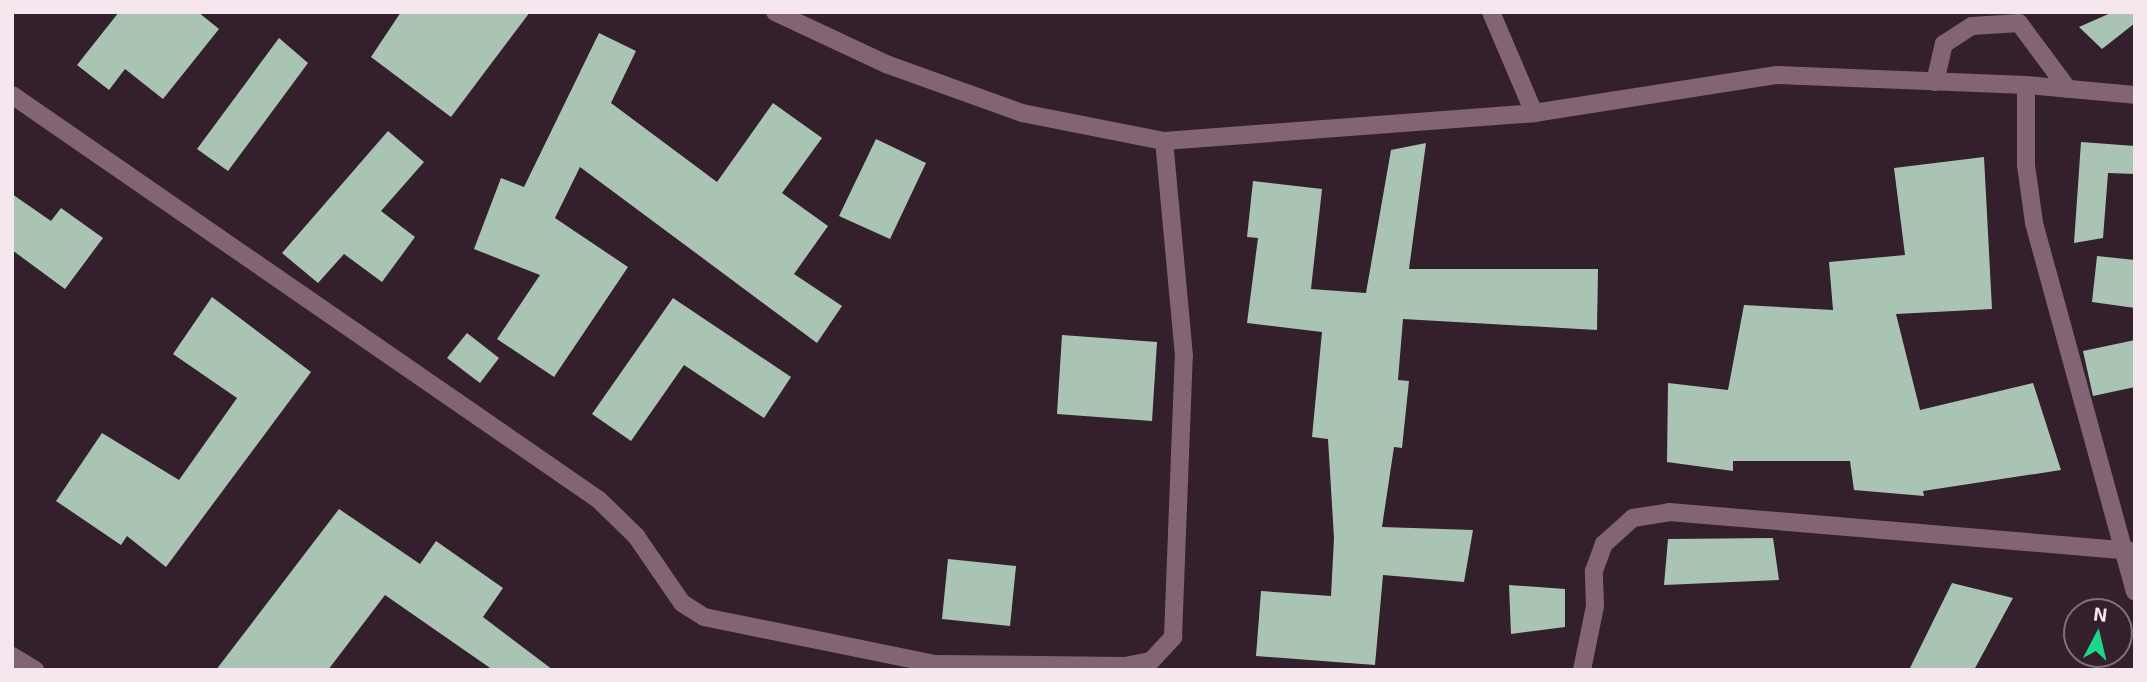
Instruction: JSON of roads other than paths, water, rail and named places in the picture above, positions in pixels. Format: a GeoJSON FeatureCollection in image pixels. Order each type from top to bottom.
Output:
{"type":"FeatureCollection","features":[{"type":"Feature","properties":{"kind":"street"},"geometry":{"type":"LineString","coordinates":[[775,12],[886,64],[1022,113],[1164,141],[1534,113],[1777,75],[2026,85],[2135,95]]}},
{"type":"Feature","properties":{"kind":"street"},"geometry":{"type":"LineString","coordinates":[[1491,12],[1534,113]]}},
{"type":"Feature","properties":{"kind":"street"},"geometry":{"type":"LineString","coordinates":[[1935,82],[1944,44],[1972,26],[2019,23],[2068,89]]}},
{"type":"Feature","properties":{"kind":"street"},"geometry":{"type":"LineString","coordinates":[[2026,85],[2026,165],[2034,223],[2129,551],[2135,591]]}},
{"type":"Feature","properties":{"kind":"street"},"geometry":{"type":"LineString","coordinates":[[12,95],[599,500],[636,536],[682,603],[704,617],[936,664],[1125,666],[1151,660],[1173,637],[1184,356],[1164,141]]}},
{"type":"Feature","properties":{"kind":"street"},"geometry":{"type":"LineString","coordinates":[[1582,670],[1595,606],[1594,571],[1604,544],[1633,518],[1669,512],[2129,551]]}},
{"type":"Feature","properties":{"kind":"street"},"geometry":{"type":"LineString","coordinates":[[12,656],[35,670]]}}]}
